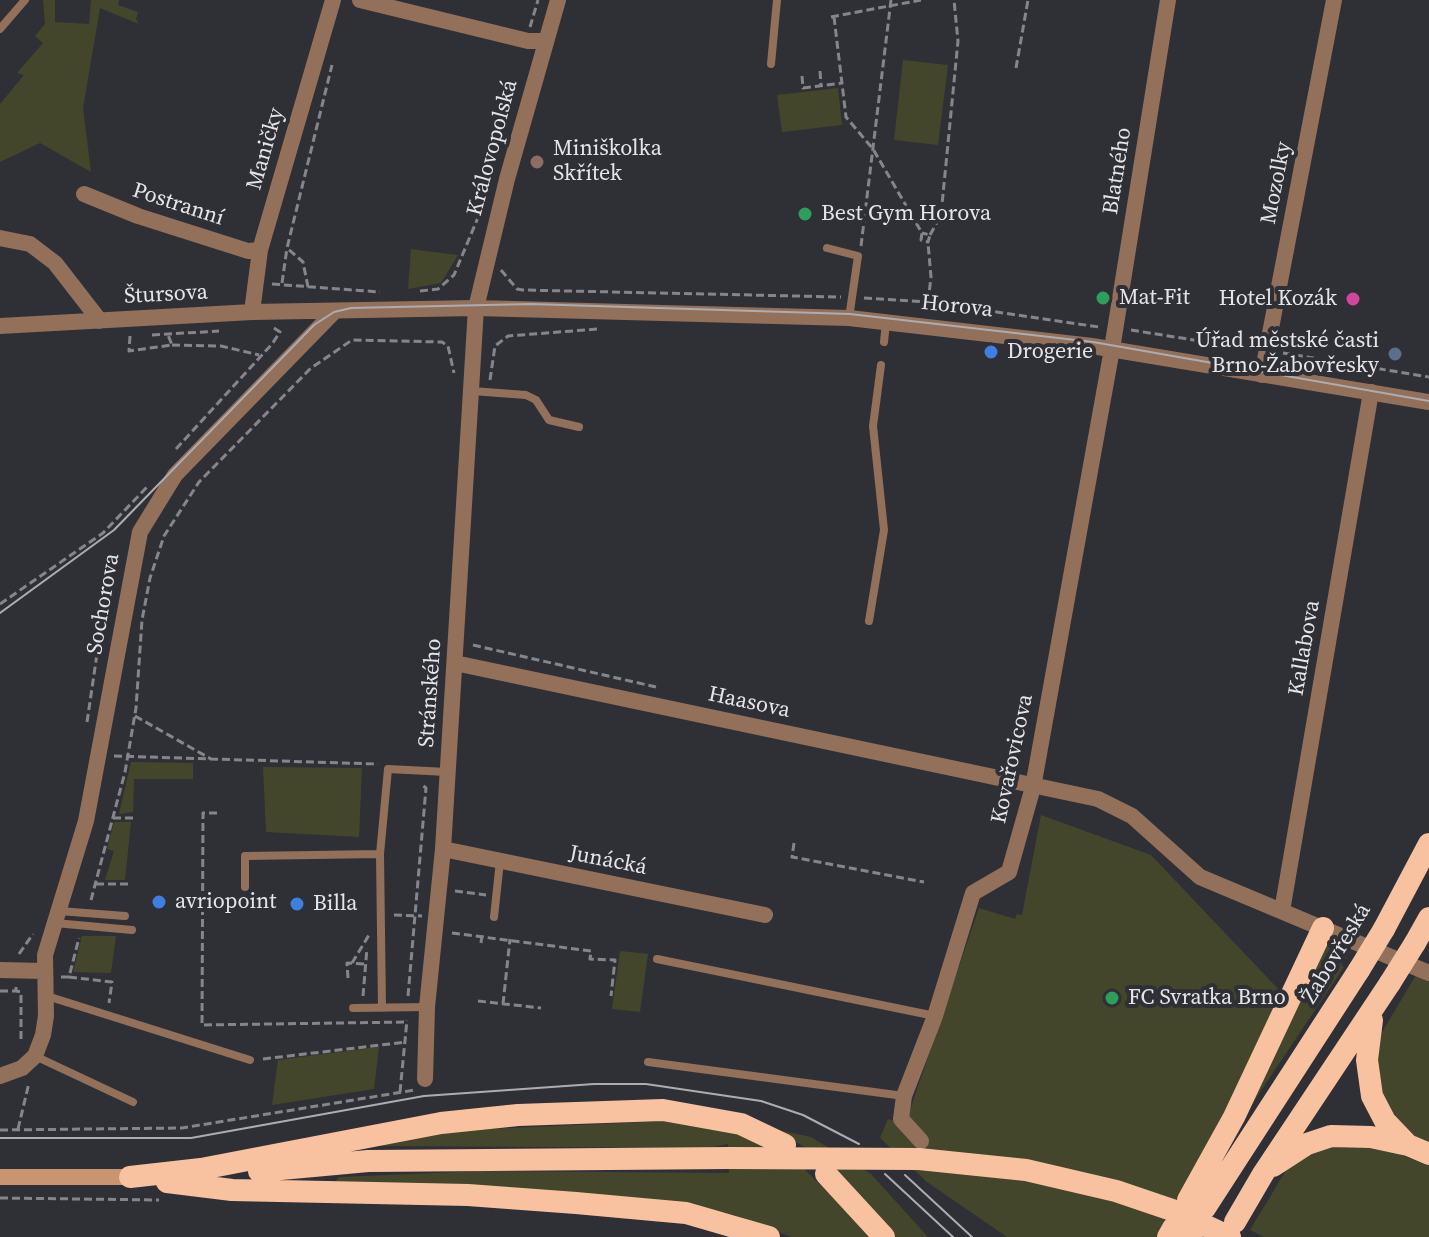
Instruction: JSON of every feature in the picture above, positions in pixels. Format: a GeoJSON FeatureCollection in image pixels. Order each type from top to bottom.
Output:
{"type":"FeatureCollection","features":[{"type":"Feature","properties":{"kind":"highway","name":"Žabovřeská"},"geometry":{"type":"LineString","coordinates":[[1207,1169],[1196,1204],[1274,1097],[1359,970],[1429,844]]}},
{"type":"Feature","properties":{"kind":"highway"},"geometry":{"type":"LineString","coordinates":[[130,1177],[214,1175],[368,1161],[919,1159],[1026,1170],[1116,1191],[1232,1230],[1263,1174],[1374,1009],[1429,918]]}},
{"type":"Feature","properties":{"kind":"highway"},"geometry":{"type":"LineString","coordinates":[[1207,1169],[1323,928]]}},
{"type":"Feature","properties":{"kind":"highway"},"geometry":{"type":"LineString","coordinates":[[1374,1009],[1367,1060],[1372,1096],[1385,1121],[1408,1145]]}},
{"type":"Feature","properties":{"kind":"highway"},"geometry":{"type":"LineString","coordinates":[[1207,1169],[1274,1097]]}},
{"type":"Feature","properties":{"kind":"highway"},"geometry":{"type":"LineString","coordinates":[[130,1177],[240,1162],[441,1123],[534,1114],[678,1112],[741,1124],[785,1145]]}},
{"type":"Feature","properties":{"kind":"highway"},"geometry":{"type":"LineString","coordinates":[[1263,1174],[1297,1149],[1331,1136],[1357,1135],[1408,1145],[1429,1154]]}},
{"type":"Feature","properties":{"kind":"highway"},"geometry":{"type":"LineString","coordinates":[[826,1174],[884,1237]]}},
{"type":"Feature","properties":{"kind":"highway"},"geometry":{"type":"LineString","coordinates":[[130,1177],[232,1190],[468,1195],[686,1213],[769,1237]]}},
{"type":"Feature","properties":{"kind":"main road"},"geometry":{"type":"LineString","coordinates":[[0,1177],[130,1177]]}},
{"type":"Feature","properties":{"kind":"street","name":"Maničky"},"geometry":{"type":"LineString","coordinates":[[252,312],[260,250],[333,0]]}},
{"type":"Feature","properties":{"kind":"street"},"geometry":{"type":"LineString","coordinates":[[360,0],[528,41],[546,41]]}},
{"type":"Feature","properties":{"kind":"street","name":"Královopolská"},"geometry":{"type":"LineString","coordinates":[[476,308],[558,0]]}},
{"type":"Feature","properties":{"kind":"street","name":"Blatného"},"geometry":{"type":"LineString","coordinates":[[1112,349],[1168,0]]}},
{"type":"Feature","properties":{"kind":"street","name":"Mozolky"},"geometry":{"type":"LineString","coordinates":[[1262,375],[1334,0]]}},
{"type":"Feature","properties":{"kind":"street","name":"Postranní"},"geometry":{"type":"LineString","coordinates":[[84,194],[138,216],[248,251],[260,250]]}},
{"type":"Feature","properties":{"kind":"street"},"geometry":{"type":"LineString","coordinates":[[0,238],[30,244],[55,263],[100,321]]}},
{"type":"Feature","properties":{"kind":"street","name":"Horova"},"geometry":{"type":"LineString","coordinates":[[334,312],[476,308],[849,318],[1112,349],[1429,402]]}},
{"type":"Feature","properties":{"kind":"street","name":"Stránského"},"geometry":{"type":"LineString","coordinates":[[425,1079],[434,917],[443,849],[476,308]]}},
{"type":"Feature","properties":{"kind":"street","name":"Štursova"},"geometry":{"type":"LineString","coordinates":[[0,326],[252,312],[334,312]]}},
{"type":"Feature","properties":{"kind":"street","name":"Sochorova"},"geometry":{"type":"LineString","coordinates":[[35,1056],[43,1035],[47,996],[45,975],[57,917],[86,821],[140,532],[175,475],[334,312]]}},
{"type":"Feature","properties":{"kind":"street","name":"Kovařovicova"},"geometry":{"type":"LineString","coordinates":[[904,1096],[935,1016],[973,893],[1009,872],[1033,787],[1112,349]]}},
{"type":"Feature","properties":{"kind":"street","name":"Kallabova"},"geometry":{"type":"LineString","coordinates":[[1282,911],[1371,392]]}},
{"type":"Feature","properties":{"kind":"street","name":"Haasova"},"geometry":{"type":"LineString","coordinates":[[455,663],[1098,799],[1132,816],[1200,877],[1429,973]]}},
{"type":"Feature","properties":{"kind":"street","name":"Junácká"},"geometry":{"type":"LineString","coordinates":[[443,849],[765,915]]}},
{"type":"Feature","properties":{"kind":"street"},"geometry":{"type":"LineString","coordinates":[[0,970],[45,975]]}},
{"type":"Feature","properties":{"kind":"street"},"geometry":{"type":"LineString","coordinates":[[0,1076],[22,1068],[35,1056]]}},
{"type":"Feature","properties":{"kind":"street"},"geometry":{"type":"LineString","coordinates":[[904,1096],[901,1119],[921,1141]]}},
{"type":"Feature","properties":{"kind":"lane"},"geometry":{"type":"LineString","coordinates":[[0,29],[25,0]]}},
{"type":"Feature","properties":{"kind":"lane"},"geometry":{"type":"LineString","coordinates":[[771,64],[777,0]]}},
{"type":"Feature","properties":{"kind":"lane"},"geometry":{"type":"LineString","coordinates":[[827,248],[858,256],[849,318]]}},
{"type":"Feature","properties":{"kind":"lane"},"geometry":{"type":"LineString","coordinates":[[884,342],[887,322]]}},
{"type":"Feature","properties":{"kind":"lane"},"geometry":{"type":"LineString","coordinates":[[869,621],[884,530],[873,426],[881,365]]}},
{"type":"Feature","properties":{"kind":"lane"},"geometry":{"type":"LineString","coordinates":[[471,391],[526,395],[536,400],[549,420],[579,427]]}},
{"type":"Feature","properties":{"kind":"lane"},"geometry":{"type":"LineString","coordinates":[[382,1008],[380,854],[388,769],[448,772]]}},
{"type":"Feature","properties":{"kind":"lane"},"geometry":{"type":"LineString","coordinates":[[245,887],[245,856],[380,854]]}},
{"type":"Feature","properties":{"kind":"lane"},"geometry":{"type":"LineString","coordinates":[[494,917],[500,861]]}},
{"type":"Feature","properties":{"kind":"lane"},"geometry":{"type":"LineString","coordinates":[[57,917],[125,916]]}},
{"type":"Feature","properties":{"kind":"lane"},"geometry":{"type":"LineString","coordinates":[[57,917],[83,928],[132,930]]}},
{"type":"Feature","properties":{"kind":"lane"},"geometry":{"type":"LineString","coordinates":[[657,959],[935,1016]]}},
{"type":"Feature","properties":{"kind":"lane"},"geometry":{"type":"LineString","coordinates":[[47,996],[250,1060]]}},
{"type":"Feature","properties":{"kind":"lane"},"geometry":{"type":"LineString","coordinates":[[353,1008],[427,1007]]}},
{"type":"Feature","properties":{"kind":"lane"},"geometry":{"type":"LineString","coordinates":[[35,1056],[133,1102]]}},
{"type":"Feature","properties":{"kind":"lane"},"geometry":{"type":"LineString","coordinates":[[648,1062],[904,1096]]}},
{"type":"Feature","properties":{"kind":"path"},"geometry":{"type":"LineString","coordinates":[[528,41],[538,0]]}},
{"type":"Feature","properties":{"kind":"path"},"geometry":{"type":"LineString","coordinates":[[884,0],[888,8]]}},
{"type":"Feature","properties":{"kind":"path"},"geometry":{"type":"LineString","coordinates":[[858,256],[891,0]]}},
{"type":"Feature","properties":{"kind":"path"},"geometry":{"type":"LineString","coordinates":[[921,0],[832,17],[846,117],[873,149],[922,233],[921,240],[928,242]]}},
{"type":"Feature","properties":{"kind":"path"},"geometry":{"type":"LineString","coordinates":[[928,302],[931,277],[928,242],[941,215],[958,41],[954,0]]}},
{"type":"Feature","properties":{"kind":"path"},"geometry":{"type":"LineString","coordinates":[[1016,68],[1028,0]]}},
{"type":"Feature","properties":{"kind":"path"},"geometry":{"type":"LineString","coordinates":[[282,285],[287,248],[333,62]]}},
{"type":"Feature","properties":{"kind":"path"},"geometry":{"type":"LineString","coordinates":[[820,71],[821,86]]}},
{"type":"Feature","properties":{"kind":"path"},"geometry":{"type":"LineString","coordinates":[[802,76],[803,88],[842,83]]}},
{"type":"Feature","properties":{"kind":"path"},"geometry":{"type":"LineString","coordinates":[[410,292],[438,289],[454,275],[483,206]]}},
{"type":"Feature","properties":{"kind":"path"},"geometry":{"type":"LineString","coordinates":[[922,233],[930,235]]}},
{"type":"Feature","properties":{"kind":"path"},"geometry":{"type":"LineString","coordinates":[[287,248],[303,262],[308,287]]}},
{"type":"Feature","properties":{"kind":"path"},"geometry":{"type":"LineString","coordinates":[[505,277],[517,289],[852,297],[928,302],[1104,326]]}},
{"type":"Feature","properties":{"kind":"path"},"geometry":{"type":"LineString","coordinates":[[256,282],[383,292]]}},
{"type":"Feature","properties":{"kind":"path"},"geometry":{"type":"LineString","coordinates":[[248,370],[280,332],[268,326]]}},
{"type":"Feature","properties":{"kind":"path"},"geometry":{"type":"LineString","coordinates":[[489,392],[495,346],[508,336],[609,328]]}},
{"type":"Feature","properties":{"kind":"path"},"geometry":{"type":"LineString","coordinates":[[152,335],[214,334],[223,329]]}},
{"type":"Feature","properties":{"kind":"path"},"geometry":{"type":"LineString","coordinates":[[1127,329],[1257,350]]}},
{"type":"Feature","properties":{"kind":"path"},"geometry":{"type":"LineString","coordinates":[[130,335],[129,351],[172,345],[221,346],[261,356]]}},
{"type":"Feature","properties":{"kind":"path"},"geometry":{"type":"LineString","coordinates":[[168,335],[172,345]]}},
{"type":"Feature","properties":{"kind":"path"},"geometry":{"type":"LineString","coordinates":[[86,915],[113,818],[135,716],[142,620],[150,578],[164,536],[199,482],[311,368],[352,340],[442,342],[448,346]]}},
{"type":"Feature","properties":{"kind":"path"},"geometry":{"type":"LineString","coordinates":[[1278,352],[1429,377]]}},
{"type":"Feature","properties":{"kind":"path"},"geometry":{"type":"LineString","coordinates":[[0,604],[91,542],[121,518],[122,512]]}},
{"type":"Feature","properties":{"kind":"path"},"geometry":{"type":"LineString","coordinates":[[86,724],[110,566],[136,553]]}},
{"type":"Feature","properties":{"kind":"path"},"geometry":{"type":"LineString","coordinates":[[471,644],[477,649],[666,689]]}},
{"type":"Feature","properties":{"kind":"path"},"geometry":{"type":"LineString","coordinates":[[135,716],[212,760]]}},
{"type":"Feature","properties":{"kind":"path"},"geometry":{"type":"LineString","coordinates":[[100,754],[126,758],[367,761],[388,769]]}},
{"type":"Feature","properties":{"kind":"path"},"geometry":{"type":"LineString","coordinates":[[0,1130],[182,1128],[400,1092],[426,788],[417,781]]}},
{"type":"Feature","properties":{"kind":"path"},"geometry":{"type":"LineString","coordinates":[[217,813],[203,813],[202,1025],[407,1022]]}},
{"type":"Feature","properties":{"kind":"path"},"geometry":{"type":"LineString","coordinates":[[113,818],[133,818]]}},
{"type":"Feature","properties":{"kind":"path"},"geometry":{"type":"LineString","coordinates":[[794,843],[792,857],[924,882]]}},
{"type":"Feature","properties":{"kind":"path"},"geometry":{"type":"LineString","coordinates":[[95,884],[129,884]]}},
{"type":"Feature","properties":{"kind":"path"},"geometry":{"type":"LineString","coordinates":[[455,891],[496,896]]}},
{"type":"Feature","properties":{"kind":"path"},"geometry":{"type":"LineString","coordinates":[[363,1008],[370,914],[434,917]]}},
{"type":"Feature","properties":{"kind":"path"},"geometry":{"type":"LineString","coordinates":[[16,962],[15,956],[25,950],[36,924]]}},
{"type":"Feature","properties":{"kind":"path"},"geometry":{"type":"LineString","coordinates":[[69,977],[83,928]]}},
{"type":"Feature","properties":{"kind":"path"},"geometry":{"type":"LineString","coordinates":[[452,933],[482,934],[591,951],[590,959],[615,960],[611,996]]}},
{"type":"Feature","properties":{"kind":"path"},"geometry":{"type":"LineString","coordinates":[[481,943],[482,934]]}},
{"type":"Feature","properties":{"kind":"path"},"geometry":{"type":"LineString","coordinates":[[352,963],[369,935]]}},
{"type":"Feature","properties":{"kind":"path"},"geometry":{"type":"LineString","coordinates":[[503,1004],[510,939]]}},
{"type":"Feature","properties":{"kind":"path"},"geometry":{"type":"LineString","coordinates":[[348,978],[347,963],[382,964]]}},
{"type":"Feature","properties":{"kind":"path"},"geometry":{"type":"LineString","coordinates":[[45,975],[112,982],[106,1015]]}},
{"type":"Feature","properties":{"kind":"path"},"geometry":{"type":"LineString","coordinates":[[0,991],[21,992],[21,1046],[35,1056],[18,1129]]}},
{"type":"Feature","properties":{"kind":"path"},"geometry":{"type":"LineString","coordinates":[[478,1001],[541,1008]]}},
{"type":"Feature","properties":{"kind":"path"},"geometry":{"type":"LineString","coordinates":[[250,1060],[426,1040]]}},
{"type":"Feature","properties":{"kind":"green space"},"geometry":{"type":"Polygon","coordinates":[[[43,0],[55,0],[55,22],[89,24],[91,0],[119,0],[118,5],[138,12],[136,19],[139,24],[100,8],[83,108],[91,172],[40,143],[0,162],[0,104],[24,75],[17,73],[43,43],[35,36],[45,24],[43,0]]]}},
{"type":"Feature","properties":{"kind":"green space"},"geometry":{"type":"Polygon","coordinates":[[[903,60],[948,65],[938,145],[894,140],[903,60]]]}},
{"type":"Feature","properties":{"kind":"green space"},"geometry":{"type":"Polygon","coordinates":[[[838,88],[842,125],[782,132],[777,95],[838,88]]]}},
{"type":"Feature","properties":{"kind":"green space"},"geometry":{"type":"Polygon","coordinates":[[[411,249],[458,255],[441,283],[408,289],[411,249]]]}},
{"type":"Feature","properties":{"kind":"green space"},"geometry":{"type":"Polygon","coordinates":[[[131,762],[193,763],[193,779],[134,779],[133,812],[119,814],[131,762]]]}},
{"type":"Feature","properties":{"kind":"green space"},"geometry":{"type":"Polygon","coordinates":[[[263,767],[362,768],[359,837],[266,832],[263,767]]]}},
{"type":"Feature","properties":{"kind":"green space","name":"FC Svratka Brno"},"geometry":{"type":"Polygon","coordinates":[[[1041,815],[1151,855],[1282,993],[1224,1116],[1157,1237],[1007,1237],[927,1182],[880,1138],[888,1119],[901,1123],[909,1113],[979,908],[1015,919],[1017,914],[1022,915],[1041,815]]]}},
{"type":"Feature","properties":{"kind":"green space"},"geometry":{"type":"Polygon","coordinates":[[[114,822],[131,822],[125,880],[105,880],[114,851],[107,849],[114,822]]]}},
{"type":"Feature","properties":{"kind":"green space"},"geometry":{"type":"Polygon","coordinates":[[[82,936],[116,936],[111,973],[73,972],[82,936]]]}},
{"type":"Feature","properties":{"kind":"green space"},"geometry":{"type":"Polygon","coordinates":[[[1333,940],[1352,949],[1341,965],[1344,967],[1238,1125],[1327,942],[1333,940]]]}},
{"type":"Feature","properties":{"kind":"green space"},"geometry":{"type":"Polygon","coordinates":[[[620,951],[648,954],[640,1012],[612,1009],[620,951]]]}},
{"type":"Feature","properties":{"kind":"green space"},"geometry":{"type":"Polygon","coordinates":[[[1416,975],[1429,981],[1429,1145],[1415,1138],[1386,1106],[1376,1077],[1381,1034],[1416,975]]]}},
{"type":"Feature","properties":{"kind":"green space"},"geometry":{"type":"Polygon","coordinates":[[[379,1047],[374,1089],[272,1105],[278,1060],[379,1047]]]}},
{"type":"Feature","properties":{"kind":"green space"},"geometry":{"type":"Polygon","coordinates":[[[666,1121],[743,1135],[799,1164],[873,1237],[791,1237],[735,1215],[697,1207],[335,1182],[339,1177],[482,1171],[729,1173],[728,1144],[706,1148],[380,1146],[383,1143],[466,1130],[666,1121]]]}},
{"type":"Feature","properties":{"kind":"green space"},"geometry":{"type":"Polygon","coordinates":[[[773,1129],[811,1137],[871,1174],[928,1237],[895,1237],[865,1202],[808,1149],[773,1129]]]}},
{"type":"Feature","properties":{"kind":"green space"},"geometry":{"type":"Polygon","coordinates":[[[1344,1142],[1394,1152],[1429,1166],[1429,1237],[1264,1237],[1250,1230],[1288,1167],[1299,1157],[1344,1142]]]}},
{"type":"Feature","properties":{"kind":"tram line"},"geometry":{"type":"LineString","coordinates":[[0,613],[114,530],[314,325],[334,312],[351,308],[531,304],[850,314],[1093,342],[1429,401]]}},
{"type":"Feature","properties":{"kind":"tram line"},"geometry":{"type":"LineString","coordinates":[[0,1138],[191,1138],[424,1096],[594,1084],[646,1084],[761,1101],[803,1115],[859,1144]]}},
{"type":"Feature","properties":{"kind":"tram line"},"geometry":{"type":"LineString","coordinates":[[885,1174],[953,1237]]}},
{"type":"Feature","properties":{"kind":"tram line"},"geometry":{"type":"LineString","coordinates":[[905,1175],[972,1237]]}},
{"type":"Feature","properties":{"kind":"place","name":"Miniškolka Skřítek"},"geometry":{"type":"Point","coordinates":[537,162]}},
{"type":"Feature","properties":{"kind":"place","name":"Best Gym Horova"},"geometry":{"type":"Point","coordinates":[805,214]}},
{"type":"Feature","properties":{"kind":"place","name":"Mat-Fit"},"geometry":{"type":"Point","coordinates":[1103,298]}},
{"type":"Feature","properties":{"kind":"place","name":"Hotel Kozák"},"geometry":{"type":"Point","coordinates":[1353,299]}},
{"type":"Feature","properties":{"kind":"place","name":"Drogerie"},"geometry":{"type":"Point","coordinates":[991,352]}},
{"type":"Feature","properties":{"kind":"place","name":"Úřad městské časti Brno-Žabovřesky"},"geometry":{"type":"Point","coordinates":[1395,354]}},
{"type":"Feature","properties":{"kind":"place","name":"avriopoint"},"geometry":{"type":"Point","coordinates":[159,902]}},
{"type":"Feature","properties":{"kind":"place","name":"Billa"},"geometry":{"type":"Point","coordinates":[297,904]}},
{"type":"Feature","properties":{"kind":"place","name":"FC Svratka Brno"},"geometry":{"type":"Point","coordinates":[1112,998]}}]}
